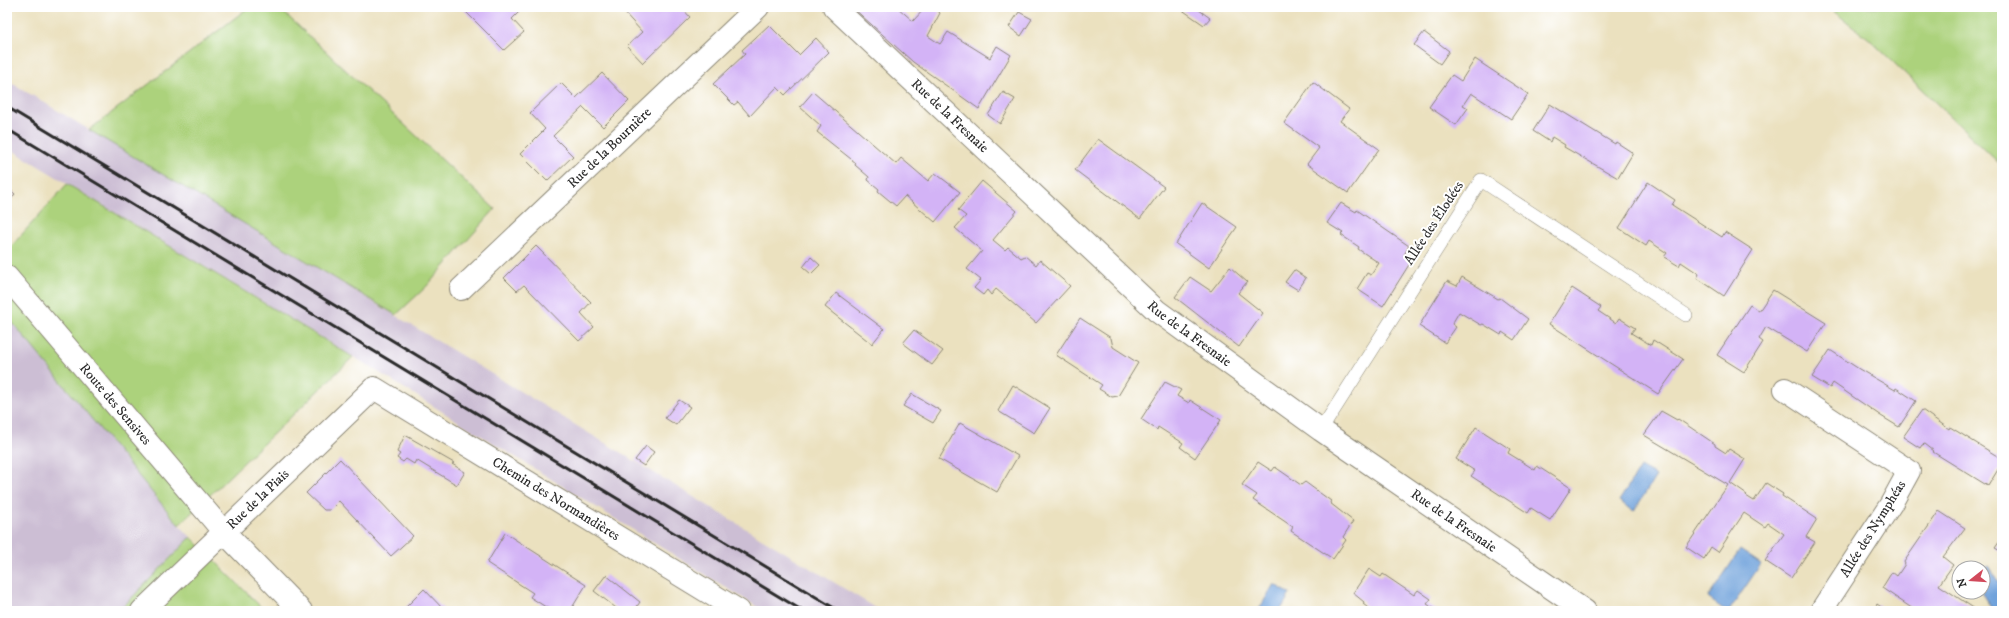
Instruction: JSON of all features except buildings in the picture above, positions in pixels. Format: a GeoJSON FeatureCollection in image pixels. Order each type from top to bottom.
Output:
{"type":"FeatureCollection","features":[{"type":"Feature","properties":{"kind":"street","name":"Rue de la Bournière"},"geometry":{"type":"LineString","coordinates":[[461,289],[758,7]]}},
{"type":"Feature","properties":{"kind":"street","name":"Rue de la Fresnaie"},"geometry":{"type":"LineString","coordinates":[[834,7],[1157,311],[1321,430],[1585,611]]}},
{"type":"Feature","properties":{"kind":"street","name":"Route des Sensives"},"geometry":{"type":"LineString","coordinates":[[7,277],[223,531],[301,611]]}},
{"type":"Feature","properties":{"kind":"street","name":"Rue de la Piais"},"geometry":{"type":"LineString","coordinates":[[142,611],[223,531],[374,388]]}},
{"type":"Feature","properties":{"kind":"street","name":"Chemin des Normandières"},"geometry":{"type":"LineString","coordinates":[[374,388],[739,611]]}},
{"type":"Feature","properties":{"kind":"street","name":"Allée des Nymphéas"},"geometry":{"type":"LineString","coordinates":[[1785,389],[1909,471],[1891,504],[1821,611]]}},
{"type":"Feature","properties":{"kind":"lane","name":"Allée des Élodées"},"geometry":{"type":"LineString","coordinates":[[1321,430],[1481,180],[1686,315]]}},
{"type":"Feature","properties":{"kind":"shaded area"},"geometry":{"type":"Polygon","coordinates":[[[7,80],[881,611],[764,611],[341,349],[7,147],[7,80]]]}},
{"type":"Feature","properties":{"kind":"shaded area"},"geometry":{"type":"Polygon","coordinates":[[[7,316],[179,525],[191,537],[119,611],[7,611],[7,316]]]}},
{"type":"Feature","properties":{"kind":"green space"},"geometry":{"type":"Polygon","coordinates":[[[249,7],[278,7],[495,209],[426,287],[396,315],[89,130],[249,7]]]}},
{"type":"Feature","properties":{"kind":"green space"},"geometry":{"type":"Polygon","coordinates":[[[1828,7],[2002,7],[2002,166],[1868,38],[1828,7]]]}},
{"type":"Feature","properties":{"kind":"green space"},"geometry":{"type":"Polygon","coordinates":[[[67,184],[353,357],[179,525],[7,316],[7,251],[67,184]]]}},
{"type":"Feature","properties":{"kind":"green space"},"geometry":{"type":"Polygon","coordinates":[[[191,537],[265,611],[119,611],[191,537]]]}},
{"type":"Feature","properties":{"kind":"water"},"geometry":{"type":"Polygon","coordinates":[[[1640,467],[1656,476],[1634,511],[1619,501],[1640,467]]]}},
{"type":"Feature","properties":{"kind":"water"},"geometry":{"type":"Polygon","coordinates":[[[1740,550],[1761,564],[1729,611],[1726,611],[1708,598],[1740,550]]]}},
{"type":"Feature","properties":{"kind":"water"},"geometry":{"type":"Polygon","coordinates":[[[1991,570],[2002,587],[2002,611],[1993,611],[1986,600],[1991,600],[1991,570]]]}},
{"type":"Feature","properties":{"kind":"water"},"geometry":{"type":"Polygon","coordinates":[[[1274,584],[1290,594],[1280,611],[1258,611],[1274,584]]]}},
{"type":"Feature","properties":{"kind":"railway"},"geometry":{"type":"LineString","coordinates":[[7,107],[839,611]]}},
{"type":"Feature","properties":{"kind":"railway"},"geometry":{"type":"LineString","coordinates":[[7,129],[803,611]]}}]}
